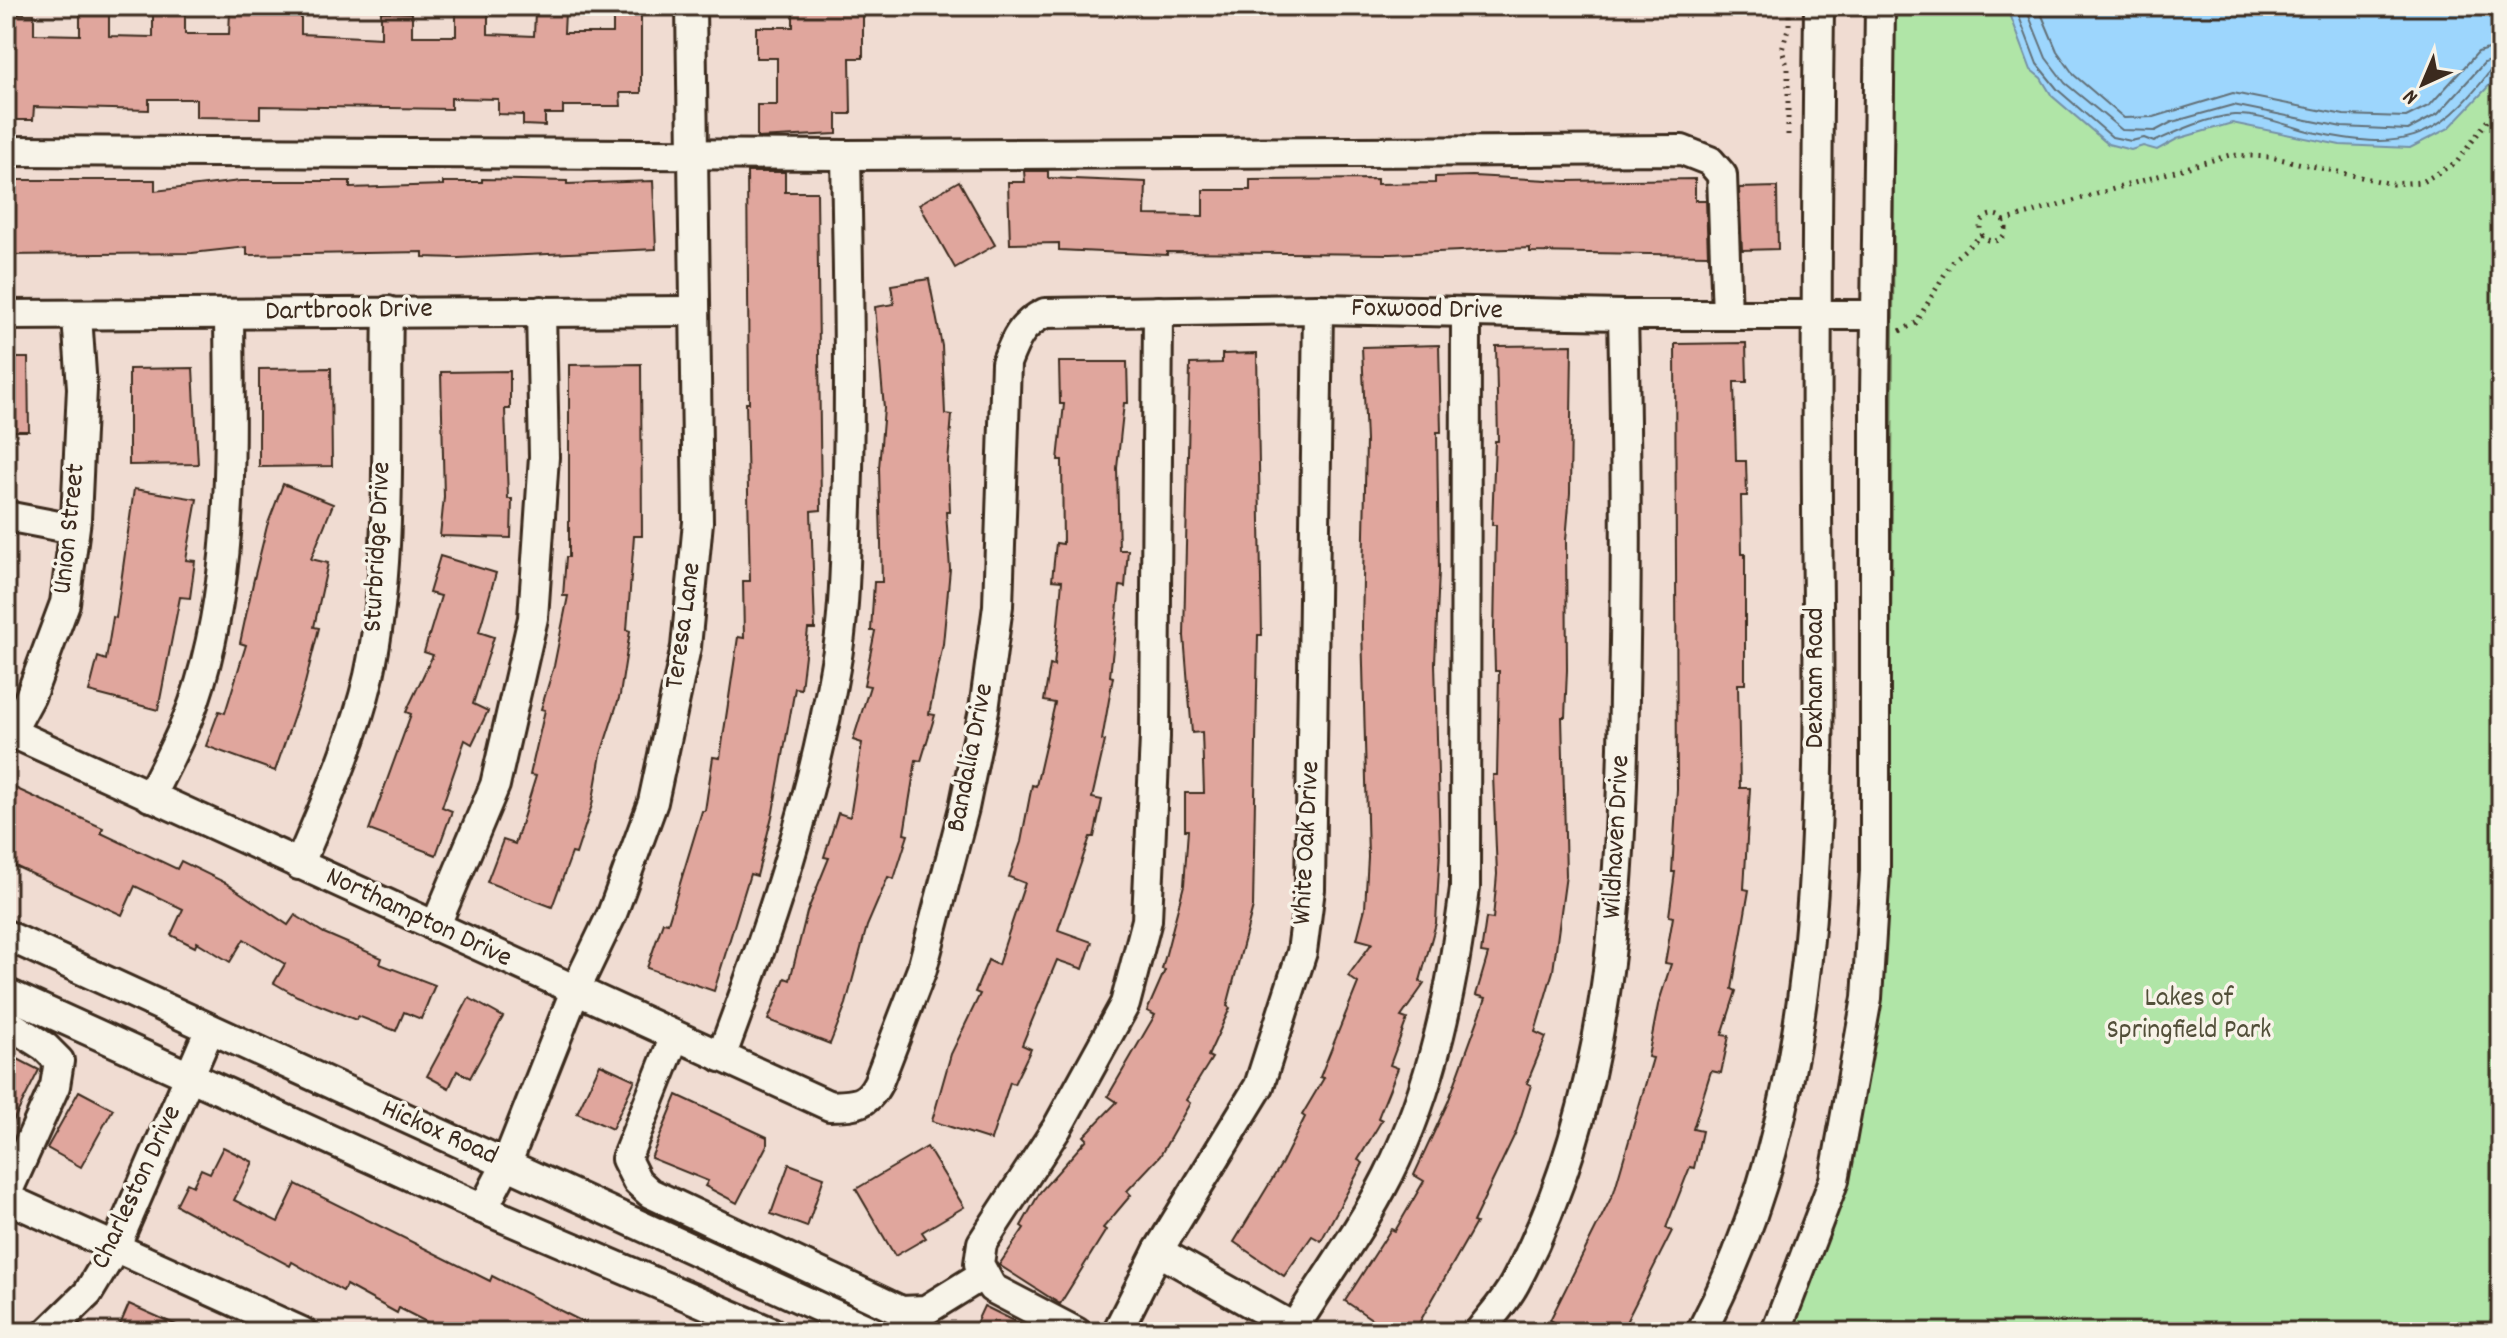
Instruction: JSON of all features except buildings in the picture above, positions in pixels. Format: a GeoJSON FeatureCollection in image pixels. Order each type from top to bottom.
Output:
{"type":"FeatureCollection","features":[{"type":"Feature","properties":{"kind":"street","name":"Teresa Lane"},"geometry":{"type":"LineString","coordinates":[[483,1209],[506,1165],[575,991],[612,914],[653,802],[686,647],[698,522],[691,6]]}},
{"type":"Feature","properties":{"kind":"street","name":"Dexham Road"},"geometry":{"type":"LineString","coordinates":[[1701,1332],[1748,1225],[1790,1077],[1815,887],[1815,315],[1819,6]]}},
{"type":"Feature","properties":{"kind":"street","name":"Dexham Road"},"geometry":{"type":"LineString","coordinates":[[1776,1332],[1834,1180],[1867,998],[1875,871],[1875,323],[1880,6]]}},
{"type":"Feature","properties":{"kind":"street"},"geometry":{"type":"LineString","coordinates":[[6,151],[846,155],[1682,150],[1710,161],[1722,175],[1727,315]]}},
{"type":"Feature","properties":{"kind":"street"},"geometry":{"type":"LineString","coordinates":[[721,1057],[769,928],[807,809],[836,665],[845,553],[851,400],[846,155]]}},
{"type":"Feature","properties":{"kind":"street","name":"Foxwood Drive"},"geometry":{"type":"LineString","coordinates":[[1006,363],[1018,333],[1031,319],[1045,313],[1318,309],[1815,315],[1875,323]]}},
{"type":"Feature","properties":{"kind":"street","name":"White Oak Drive"},"geometry":{"type":"LineString","coordinates":[[1117,1332],[1158,1251],[1259,1086],[1302,952],[1310,889],[1318,309]]}},
{"type":"Feature","properties":{"kind":"street","name":"Sturbridge Drive"},"geometry":{"type":"LineString","coordinates":[[299,865],[335,783],[368,678],[382,598],[388,311]]}},
{"type":"Feature","properties":{"kind":"street"},"geometry":{"type":"LineString","coordinates":[[435,927],[495,785],[533,618],[544,457],[541,311]]}},
{"type":"Feature","properties":{"kind":"street","name":"Dartbrook Drive"},"geometry":{"type":"LineString","coordinates":[[6,315],[693,311]]}},
{"type":"Feature","properties":{"kind":"street"},"geometry":{"type":"LineString","coordinates":[[1076,1332],[992,1288],[979,1264],[982,1243],[1057,1128],[1125,1004],[1147,920],[1155,737],[1158,311]]}},
{"type":"Feature","properties":{"kind":"street"},"geometry":{"type":"LineString","coordinates":[[1158,1251],[1298,1330],[1388,1176],[1429,1075],[1457,960],[1465,888],[1466,312]]}},
{"type":"Feature","properties":{"kind":"street"},"geometry":{"type":"LineString","coordinates":[[150,797],[194,702],[223,573],[230,435],[229,314]]}},
{"type":"Feature","properties":{"kind":"street","name":"Wildhaven Drive"},"geometry":{"type":"LineString","coordinates":[[1479,1332],[1515,1283],[1570,1155],[1606,1003],[1622,824],[1627,530],[1623,315]]}},
{"type":"Feature","properties":{"kind":"street","name":"Union Street"},"geometry":{"type":"LineString","coordinates":[[8,731],[30,697],[65,603],[74,529],[82,388],[77,316]]}},
{"type":"Feature","properties":{"kind":"street","name":"Bandalia Drive"},"geometry":{"type":"LineString","coordinates":[[830,1106],[858,1105],[869,1099],[878,1083],[922,969],[964,808],[984,710],[998,606],[1006,363]]}},
{"type":"Feature","properties":{"kind":"street"},"geometry":{"type":"LineString","coordinates":[[6,516],[74,529]]}},
{"type":"Feature","properties":{"kind":"street","name":"Northampton Drive"},"geometry":{"type":"LineString","coordinates":[[8,731],[830,1106]]}},
{"type":"Feature","properties":{"kind":"street","name":"Hickox Road"},"geometry":{"type":"LineString","coordinates":[[6,935],[209,1031],[873,1332]]}},
{"type":"Feature","properties":{"kind":"street","name":"Hickox Road"},"geometry":{"type":"LineString","coordinates":[[6,993],[483,1209],[771,1332]]}},
{"type":"Feature","properties":{"kind":"street"},"geometry":{"type":"LineString","coordinates":[[6,1022],[45,1047],[59,1061],[55,1086],[6,1197],[114,1250],[302,1332]]}},
{"type":"Feature","properties":{"kind":"street","name":"Charleston Drive"},"geometry":{"type":"LineString","coordinates":[[48,1332],[88,1293],[114,1250],[209,1031]]}},
{"type":"Feature","properties":{"kind":"street"},"geometry":{"type":"LineString","coordinates":[[675,1036],[626,1159],[637,1181],[650,1193],[901,1311],[926,1310],[984,1274]]}},
{"type":"Feature","properties":{"kind":"path"},"geometry":{"type":"LineString","coordinates":[[1788,144],[1788,68],[1782,50],[1789,25],[1789,6]]}},
{"type":"Feature","properties":{"kind":"path"},"geometry":{"type":"LineString","coordinates":[[1982,235],[1981,224],[1986,218],[1994,216],[2004,221],[2230,155],[2271,157],[2392,184],[2422,182],[2457,162],[2501,102]]}},
{"type":"Feature","properties":{"kind":"path"},"geometry":{"type":"LineString","coordinates":[[1982,235],[1990,240],[2002,238],[2004,221]]}},
{"type":"Feature","properties":{"kind":"path"},"geometry":{"type":"LineString","coordinates":[[1875,323],[1912,328],[1953,260],[1982,235]]}},
{"type":"Feature","properties":{"kind":"green space","name":"Lakes of Springfield Park"},"geometry":{"type":"Polygon","coordinates":[[[1895,6],[2501,6],[2501,1332],[1784,1332],[1885,938],[1890,819],[1895,6]]]}},
{"type":"Feature","properties":{"kind":"water"},"geometry":{"type":"Polygon","coordinates":[[[2007,6],[2501,6],[2501,73],[2449,128],[2410,148],[2340,145],[2232,123],[2177,139],[2157,150],[2143,146],[2131,150],[2108,144],[2052,96],[2041,78],[2031,70],[2007,6]]]}}]}
